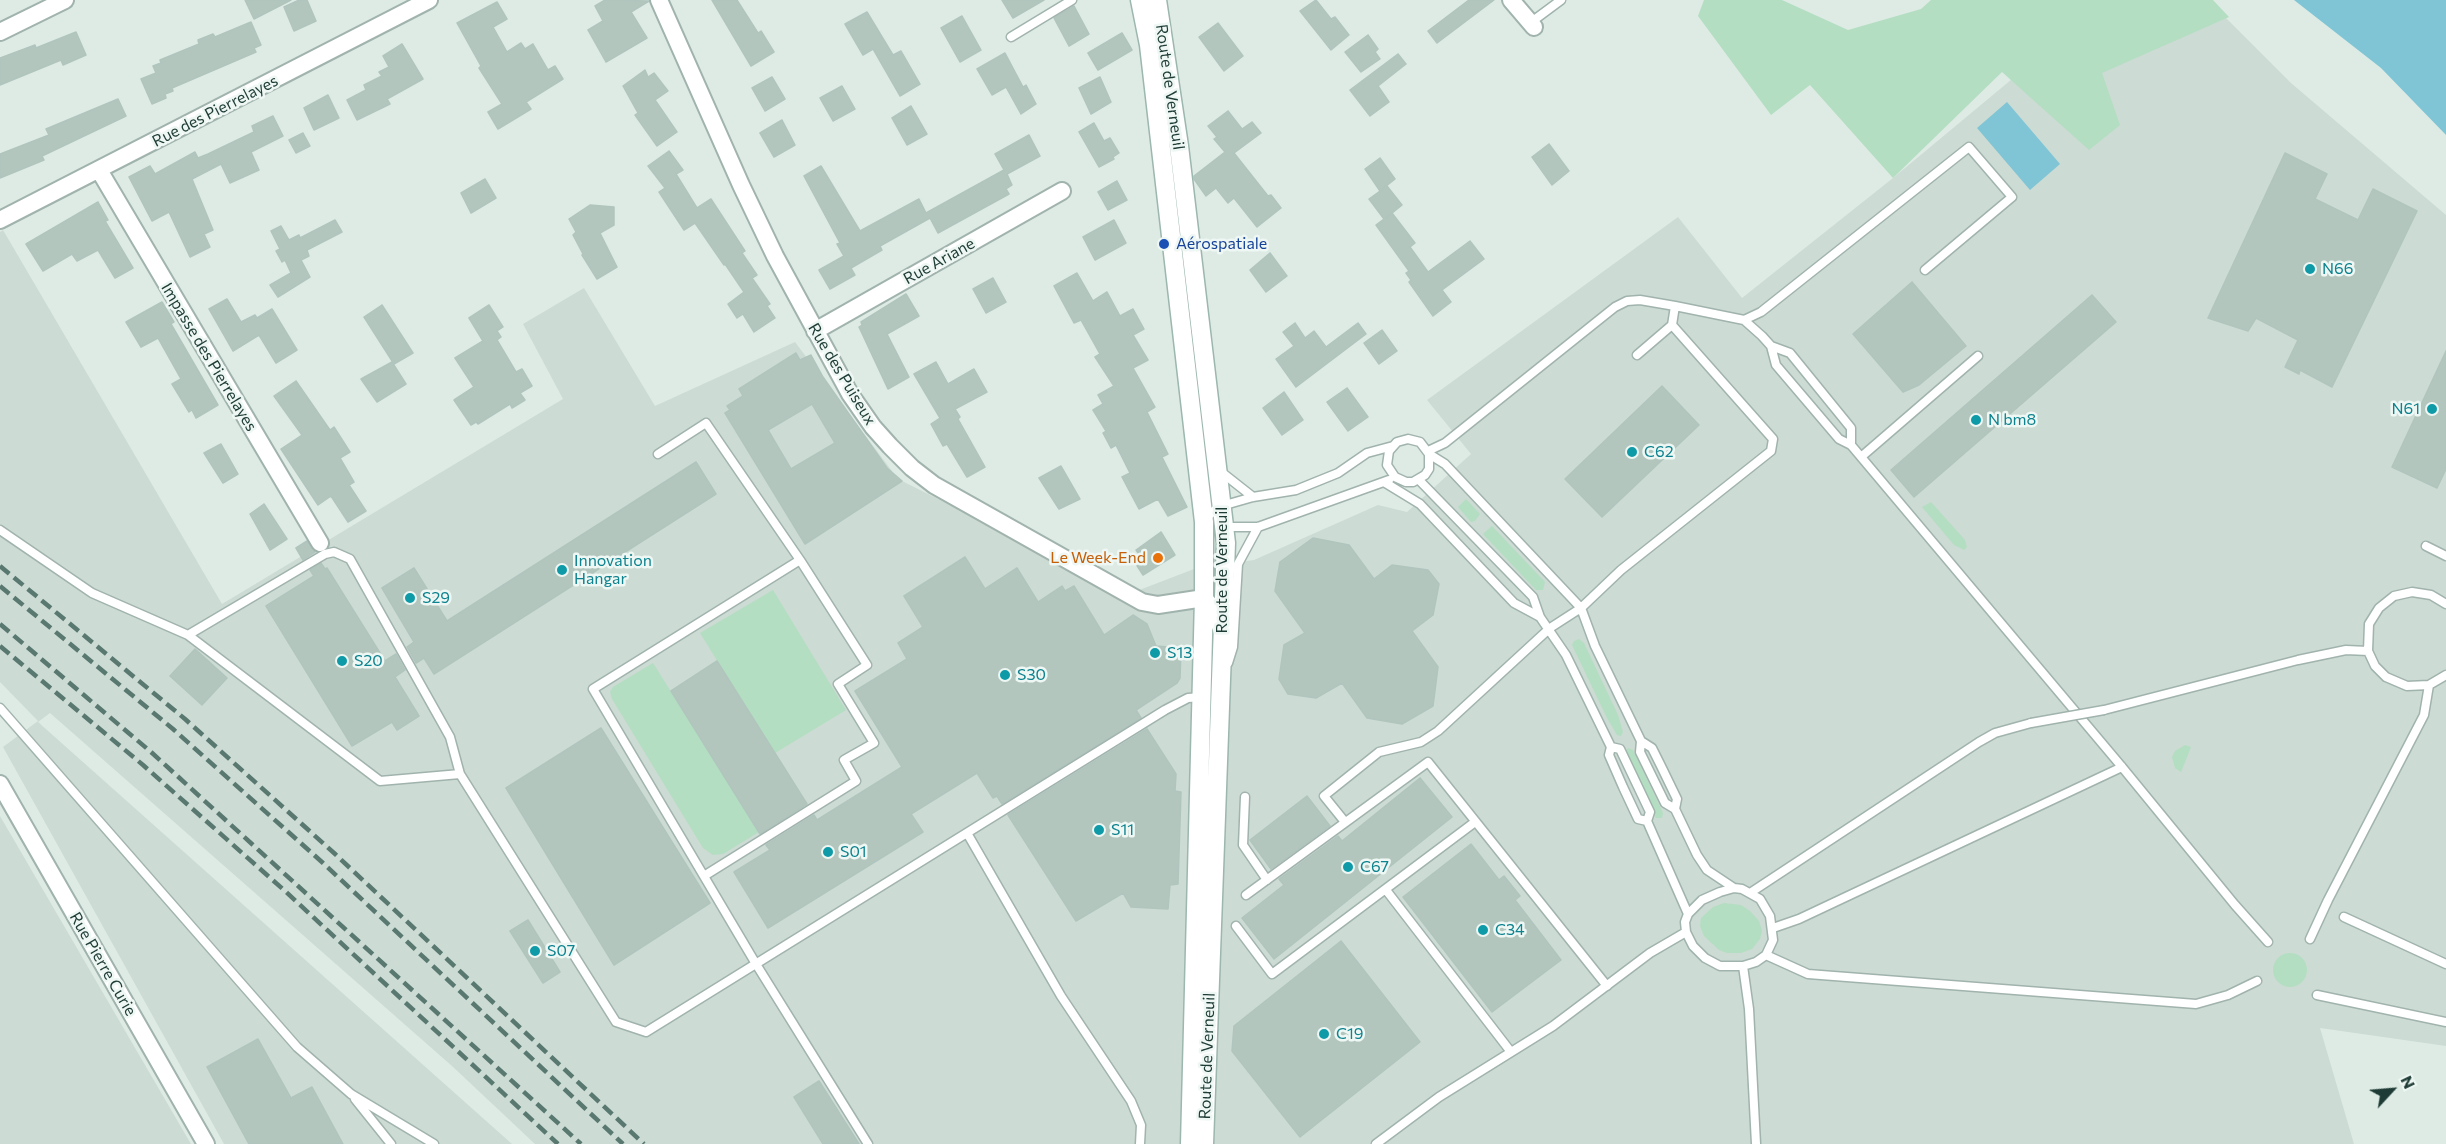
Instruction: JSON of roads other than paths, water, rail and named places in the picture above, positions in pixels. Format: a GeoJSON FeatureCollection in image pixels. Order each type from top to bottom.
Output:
{"type":"FeatureCollection","features":[{"type":"Feature","properties":{"kind":"main road","name":"Route de Verneuil"},"geometry":{"type":"LineString","coordinates":[[1140,0],[1149,45],[1204,517],[1204,598],[1190,1144]]}},
{"type":"Feature","properties":{"kind":"main road","name":"Route de Verneuil"},"geometry":{"type":"LineString","coordinates":[[1157,0],[1179,146],[1225,527],[1204,1144]]}},
{"type":"Feature","properties":{"kind":"street"},"geometry":{"type":"LineString","coordinates":[[0,32],[65,0]]}},
{"type":"Feature","properties":{"kind":"street","name":"Rue des Pierrelayes"},"geometry":{"type":"LineString","coordinates":[[0,220],[429,0]]}},
{"type":"Feature","properties":{"kind":"street","name":"Rue des Puiseux"},"geometry":{"type":"LineString","coordinates":[[659,0],[741,185],[815,331],[844,384],[873,427],[912,468],[934,485],[1142,602],[1158,604],[1204,598]]}},
{"type":"Feature","properties":{"kind":"street"},"geometry":{"type":"LineString","coordinates":[[1511,0],[1532,25]]}},
{"type":"Feature","properties":{"kind":"street","name":"Impasse des Pierrelayes"},"geometry":{"type":"LineString","coordinates":[[99,170],[320,543]]}},
{"type":"Feature","properties":{"kind":"street","name":"Rue Ariane"},"geometry":{"type":"LineString","coordinates":[[815,331],[1062,191]]}},
{"type":"Feature","properties":{"kind":"street"},"geometry":{"type":"LineString","coordinates":[[1204,598],[1211,606],[1223,634]]}},
{"type":"Feature","properties":{"kind":"street","name":"Rue Pierre Curie"},"geometry":{"type":"LineString","coordinates":[[0,784],[206,1144]]}},
{"type":"Feature","properties":{"kind":"lane"},"geometry":{"type":"LineString","coordinates":[[1011,37],[1072,0]]}},
{"type":"Feature","properties":{"kind":"lane"},"geometry":{"type":"LineString","coordinates":[[1532,25],[1561,0]]}},
{"type":"Feature","properties":{"kind":"lane"},"geometry":{"type":"LineString","coordinates":[[1744,320],[1761,312],[1969,147],[2012,197],[1925,270]]}},
{"type":"Feature","properties":{"kind":"lane"},"geometry":{"type":"LineString","coordinates":[[1429,453],[1445,443],[1616,307],[1627,301],[1640,300],[1744,320],[1771,346],[1790,353],[1851,428],[1851,445]]}},
{"type":"Feature","properties":{"kind":"lane"},"geometry":{"type":"LineString","coordinates":[[1637,355],[1672,325],[1675,306]]}},
{"type":"Feature","properties":{"kind":"lane"},"geometry":{"type":"LineString","coordinates":[[1345,822],[1324,796],[1379,752],[1421,742],[1438,731],[1550,628],[1581,609],[1622,570],[1771,451],[1773,439],[1672,325]]}},
{"type":"Feature","properties":{"kind":"lane"},"geometry":{"type":"LineString","coordinates":[[1771,346],[1776,365],[1839,439],[1851,445],[2268,942]]}},
{"type":"Feature","properties":{"kind":"lane"},"geometry":{"type":"LineString","coordinates":[[1861,457],[1978,356]]}},
{"type":"Feature","properties":{"kind":"lane"},"geometry":{"type":"LineString","coordinates":[[658,454],[706,423],[800,560],[867,665],[838,684],[874,743],[844,760],[856,781],[704,876]]}},
{"type":"Feature","properties":{"kind":"lane"},"geometry":{"type":"LineString","coordinates":[[1395,477],[1258,528],[1225,527],[1214,524],[1204,517],[1214,509],[1253,497],[1296,490],[1338,473],[1367,453],[1393,446],[1402,440],[1414,440],[1425,446],[1429,453],[1445,464],[1581,609],[1595,646],[1641,741],[1640,752],[1649,773],[1665,803],[1675,809],[1697,855],[1707,870],[1734,888],[1760,899],[1766,907],[1773,928],[1773,940],[1766,955],[1756,962],[1743,966],[1720,966],[1693,946],[1686,932],[1685,922],[1688,914],[1711,896],[1734,888]]}},
{"type":"Feature","properties":{"kind":"lane"},"geometry":{"type":"LineString","coordinates":[[1393,446],[1387,458],[1387,465],[1395,477],[1406,482],[1419,480],[1429,469],[1429,453]]}},
{"type":"Feature","properties":{"kind":"lane"},"geometry":{"type":"LineString","coordinates":[[1218,470],[1253,497]]}},
{"type":"Feature","properties":{"kind":"lane"},"geometry":{"type":"LineString","coordinates":[[1419,480],[1533,597],[1540,617]]}},
{"type":"Feature","properties":{"kind":"lane"},"geometry":{"type":"LineString","coordinates":[[1384,482],[1420,504],[1514,603],[1540,617],[1550,628],[1611,747],[1609,755],[1638,819],[1647,821]]}},
{"type":"Feature","properties":{"kind":"lane"},"geometry":{"type":"LineString","coordinates":[[188,635],[325,554],[334,552],[350,559],[450,737],[460,774],[616,1022],[646,1032],[1165,710],[1188,698],[1201,697],[1221,688],[1233,647],[1238,564],[1258,528]]}},
{"type":"Feature","properties":{"kind":"lane"},"geometry":{"type":"LineString","coordinates":[[0,530],[92,592],[188,635],[380,781],[460,774]]}},
{"type":"Feature","properties":{"kind":"lane"},"geometry":{"type":"LineString","coordinates":[[2426,546],[2446,556]]}},
{"type":"Feature","properties":{"kind":"lane"},"geometry":{"type":"LineString","coordinates":[[800,560],[593,689],[756,964],[868,1144]]}},
{"type":"Feature","properties":{"kind":"lane"},"geometry":{"type":"LineString","coordinates":[[2446,604],[2431,595],[2412,592],[2394,596],[2379,608],[2369,624],[2368,651],[2375,666],[2386,677],[2406,686],[2429,685],[2446,675]]}},
{"type":"Feature","properties":{"kind":"lane"},"geometry":{"type":"LineString","coordinates":[[1750,893],[1995,733],[2031,723],[2103,710],[2298,660],[2346,650],[2368,651]]}},
{"type":"Feature","properties":{"kind":"lane"},"geometry":{"type":"LineString","coordinates":[[2310,939],[2424,715],[2429,685]]}},
{"type":"Feature","properties":{"kind":"lane"},"geometry":{"type":"LineString","coordinates":[[0,708],[297,1047],[351,1094],[392,1144]]}},
{"type":"Feature","properties":{"kind":"lane"},"geometry":{"type":"LineString","coordinates":[[1641,741],[1652,748],[1677,799],[1675,809]]}},
{"type":"Feature","properties":{"kind":"lane"},"geometry":{"type":"LineString","coordinates":[[1611,747],[1620,749],[1650,812],[1647,821],[1688,914]]}},
{"type":"Feature","properties":{"kind":"lane"},"geometry":{"type":"LineString","coordinates":[[1246,895],[1428,762],[1607,986]]}},
{"type":"Feature","properties":{"kind":"lane"},"geometry":{"type":"LineString","coordinates":[[1773,928],[1799,919],[2122,766]]}},
{"type":"Feature","properties":{"kind":"lane"},"geometry":{"type":"LineString","coordinates":[[1245,797],[1243,845],[1267,880]]}},
{"type":"Feature","properties":{"kind":"lane"},"geometry":{"type":"LineString","coordinates":[[1236,926],[1272,974],[1386,891],[1475,822]]}},
{"type":"Feature","properties":{"kind":"lane"},"geometry":{"type":"LineString","coordinates":[[967,833],[1061,996],[1131,1101],[1141,1125],[1140,1144]]}},
{"type":"Feature","properties":{"kind":"lane"},"geometry":{"type":"LineString","coordinates":[[1386,891],[1511,1053]]}},
{"type":"Feature","properties":{"kind":"lane"},"geometry":{"type":"LineString","coordinates":[[2344,917],[2446,964]]}},
{"type":"Feature","properties":{"kind":"lane"},"geometry":{"type":"LineString","coordinates":[[1376,1144],[1438,1097],[1553,1026],[1650,953],[1686,932]]}},
{"type":"Feature","properties":{"kind":"lane"},"geometry":{"type":"LineString","coordinates":[[1766,955],[1808,974],[2196,1004],[2228,995],[2257,981]]}},
{"type":"Feature","properties":{"kind":"lane"},"geometry":{"type":"LineString","coordinates":[[1743,966],[1749,1009],[1756,1144]]}},
{"type":"Feature","properties":{"kind":"lane"},"geometry":{"type":"LineString","coordinates":[[2317,995],[2446,1022]]}},
{"type":"Feature","properties":{"kind":"lane"},"geometry":{"type":"LineString","coordinates":[[351,1094],[434,1144]]}},
{"type":"Feature","properties":{"kind":"water"},"geometry":{"type":"Polygon","coordinates":[[[2294,0],[2446,0],[2446,135],[2381,68],[2294,0]]]}},
{"type":"Feature","properties":{"kind":"water"},"geometry":{"type":"Polygon","coordinates":[[[2007,102],[2060,164],[2030,190],[1977,128],[2007,102]]]}},
{"type":"Feature","properties":{"kind":"railway"},"geometry":{"type":"LineString","coordinates":[[0,566],[185,719],[334,853],[644,1144]]}},
{"type":"Feature","properties":{"kind":"railway"},"geometry":{"type":"LineString","coordinates":[[0,586],[173,729],[323,863],[623,1144]]}},
{"type":"Feature","properties":{"kind":"railway"},"geometry":{"type":"LineString","coordinates":[[0,624],[151,752],[581,1144]]}},
{"type":"Feature","properties":{"kind":"railway"},"geometry":{"type":"LineString","coordinates":[[0,646],[143,765],[285,891],[558,1144]]}},
{"type":"Feature","properties":{"kind":"place","name":"Aérospatiale"},"geometry":{"type":"Point","coordinates":[1164,244]}},
{"type":"Feature","properties":{"kind":"place","name":"N66"},"geometry":{"type":"Point","coordinates":[2310,269]}},
{"type":"Feature","properties":{"kind":"place","name":"N61"},"geometry":{"type":"Point","coordinates":[2432,409]}},
{"type":"Feature","properties":{"kind":"place","name":"N bm8"},"geometry":{"type":"Point","coordinates":[1976,420]}},
{"type":"Feature","properties":{"kind":"place","name":"C62"},"geometry":{"type":"Point","coordinates":[1632,452]}},
{"type":"Feature","properties":{"kind":"place","name":"Le Week-End"},"geometry":{"type":"Point","coordinates":[1158,558]}},
{"type":"Feature","properties":{"kind":"place","name":"Innovation Hangar"},"geometry":{"type":"Point","coordinates":[562,570]}},
{"type":"Feature","properties":{"kind":"place","name":"S29"},"geometry":{"type":"Point","coordinates":[410,598]}},
{"type":"Feature","properties":{"kind":"place","name":"S13"},"geometry":{"type":"Point","coordinates":[1155,653]}},
{"type":"Feature","properties":{"kind":"place","name":"S20"},"geometry":{"type":"Point","coordinates":[342,661]}},
{"type":"Feature","properties":{"kind":"place","name":"S30"},"geometry":{"type":"Point","coordinates":[1005,675]}},
{"type":"Feature","properties":{"kind":"place","name":"S11"},"geometry":{"type":"Point","coordinates":[1099,830]}},
{"type":"Feature","properties":{"kind":"place","name":"S01"},"geometry":{"type":"Point","coordinates":[828,852]}},
{"type":"Feature","properties":{"kind":"place","name":"C67"},"geometry":{"type":"Point","coordinates":[1348,867]}},
{"type":"Feature","properties":{"kind":"place","name":"C34"},"geometry":{"type":"Point","coordinates":[1483,930]}},
{"type":"Feature","properties":{"kind":"place","name":"S07"},"geometry":{"type":"Point","coordinates":[535,951]}},
{"type":"Feature","properties":{"kind":"place","name":"C19"},"geometry":{"type":"Point","coordinates":[1324,1034]}}]}
